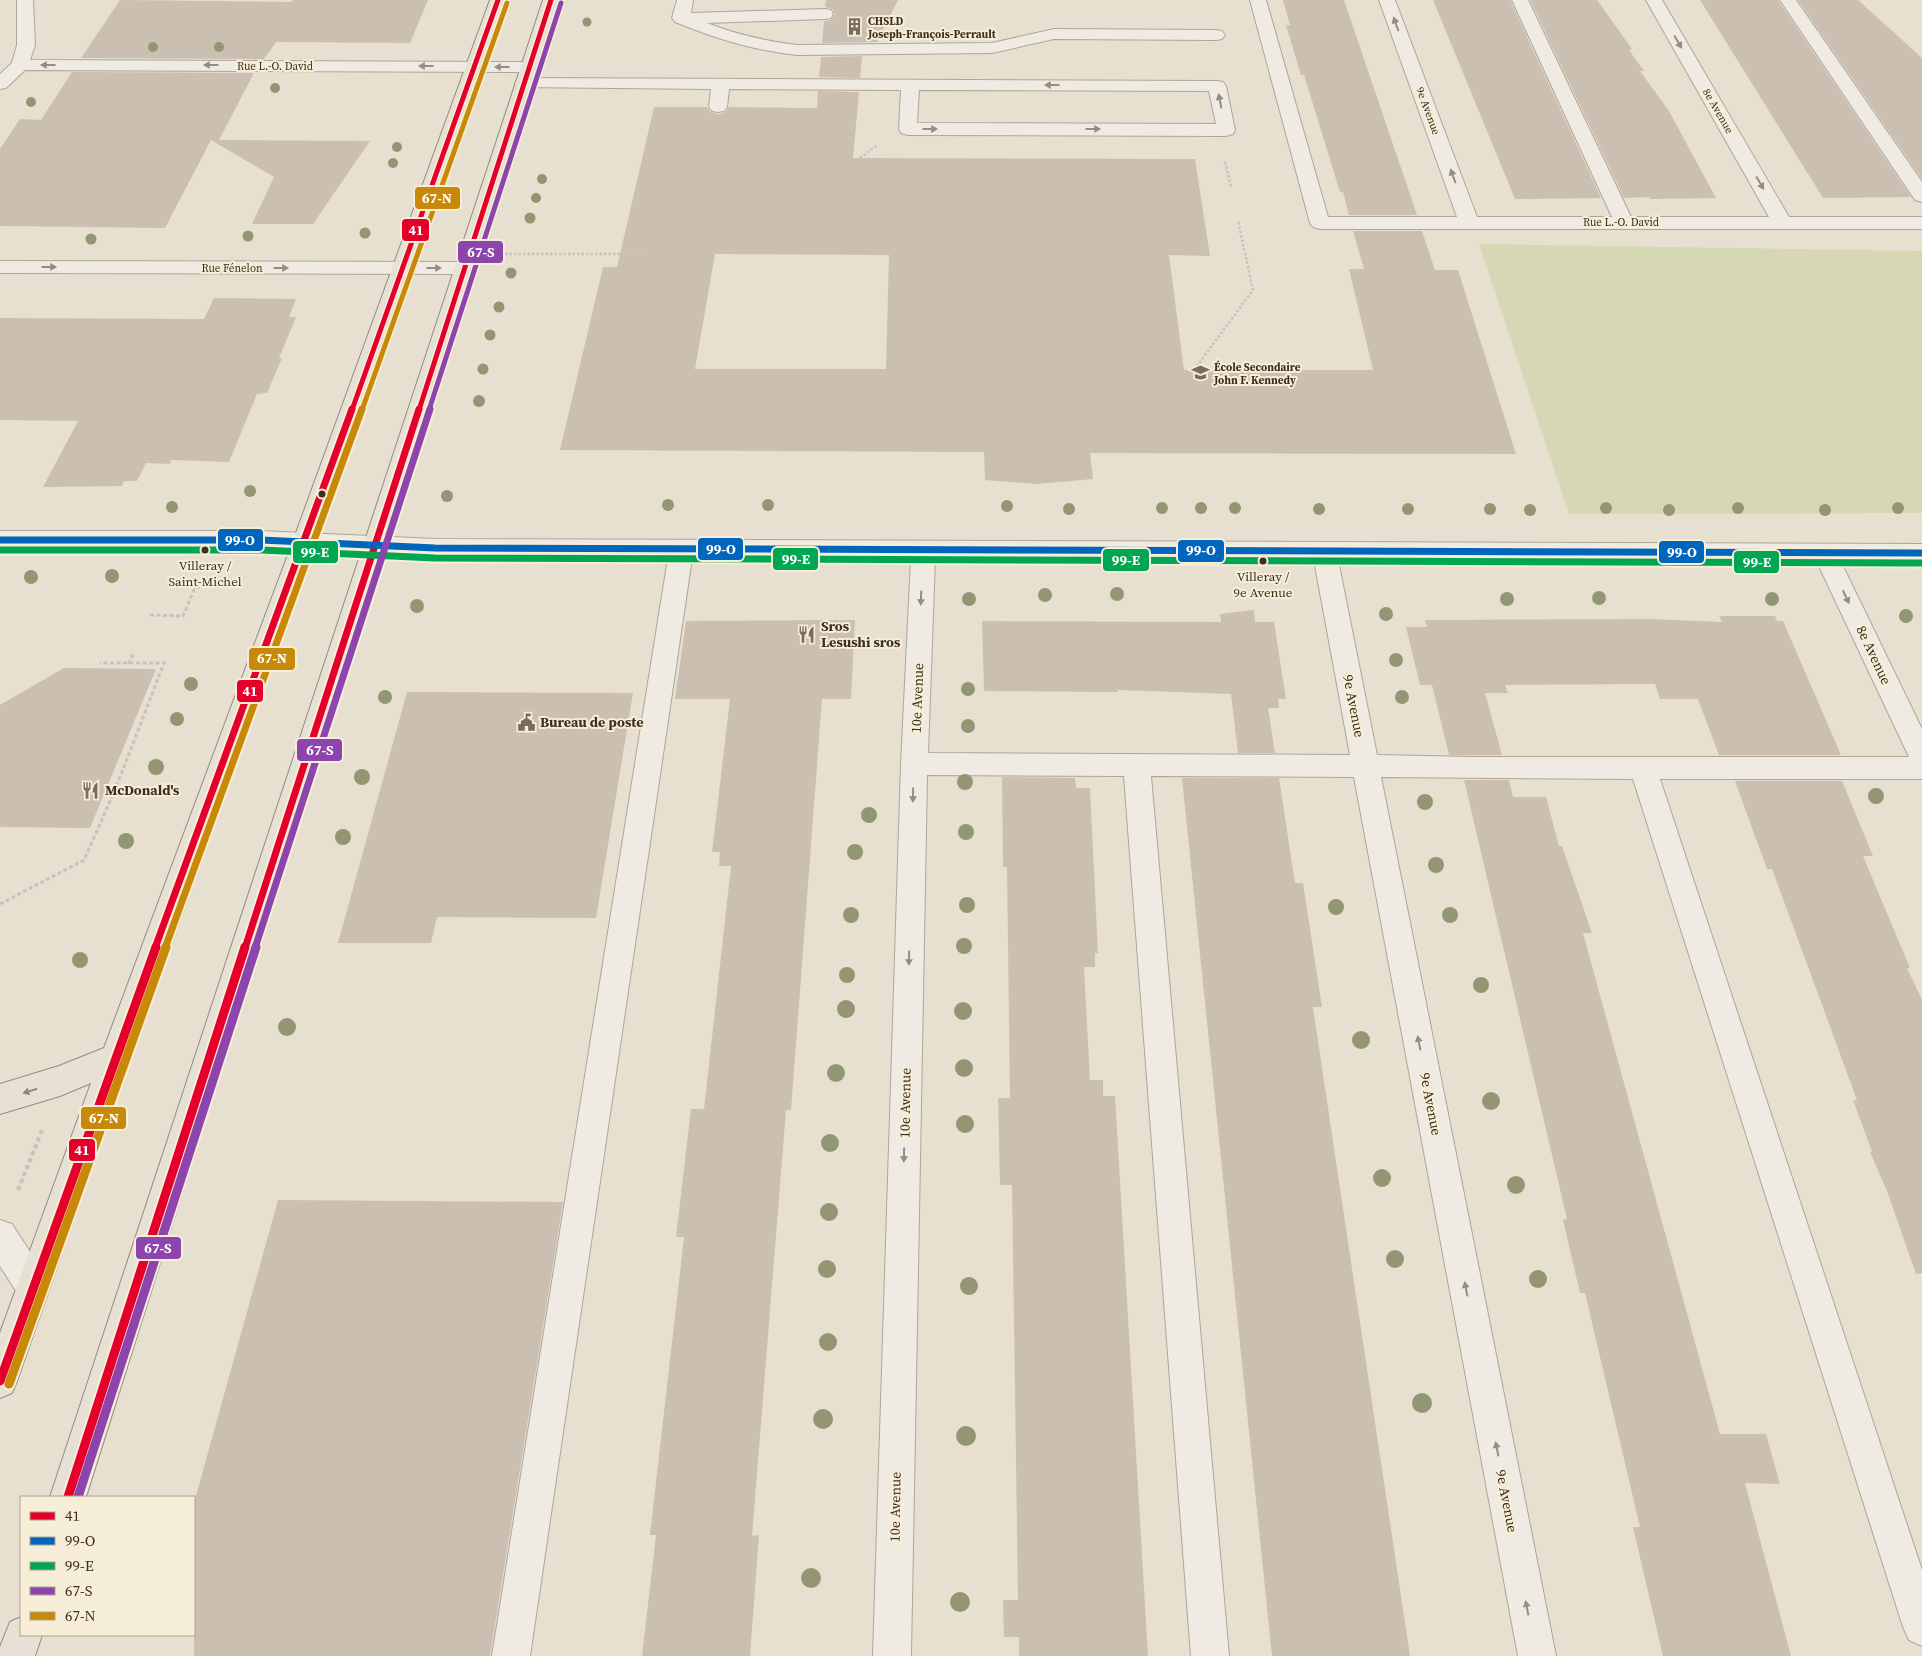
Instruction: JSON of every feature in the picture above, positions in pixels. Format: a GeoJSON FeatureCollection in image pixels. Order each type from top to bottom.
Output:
{"type":"FeatureCollection","features":[{"type":"Feature","properties":{"kind":"main road"},"geometry":{"type":"LineString","coordinates":[[0,1381],[115,1058],[305,541],[498,0]]}},
{"type":"Feature","properties":{"kind":"main road"},"geometry":{"type":"LineString","coordinates":[[68,1496],[551,0]]}},
{"type":"Feature","properties":{"kind":"main road"},"geometry":{"type":"LineString","coordinates":[[0,1100],[60,1081],[115,1058]]}},
{"type":"Feature","properties":{"kind":"main road"},"geometry":{"type":"LineString","coordinates":[[16,1656],[23,1636]]}},
{"type":"Feature","properties":{"kind":"street"},"geometry":{"type":"LineString","coordinates":[[0,84],[20,65],[26,44],[25,0]]}},
{"type":"Feature","properties":{"kind":"street"},"geometry":{"type":"LineString","coordinates":[[681,18],[685,0]]}},
{"type":"Feature","properties":{"kind":"street","name":"Rue L.-O. David"},"geometry":{"type":"LineString","coordinates":[[1258,0],[1320,222],[1922,223]]}},
{"type":"Feature","properties":{"kind":"street","name":"9e Avenue"},"geometry":{"type":"LineString","coordinates":[[1387,0],[1469,222]]}},
{"type":"Feature","properties":{"kind":"street"},"geometry":{"type":"LineString","coordinates":[[1520,0],[1624,222]]}},
{"type":"Feature","properties":{"kind":"street","name":"8e Avenue"},"geometry":{"type":"LineString","coordinates":[[1654,0],[1782,222]]}},
{"type":"Feature","properties":{"kind":"street"},"geometry":{"type":"LineString","coordinates":[[1788,0],[1922,196]]}},
{"type":"Feature","properties":{"kind":"street"},"geometry":{"type":"LineString","coordinates":[[681,18],[825,14]]}},
{"type":"Feature","properties":{"kind":"street"},"geometry":{"type":"LineString","coordinates":[[681,18],[725,36],[782,50],[992,48],[1054,34],[1216,35]]}},
{"type":"Feature","properties":{"kind":"street","name":"Rue L.-O. David"},"geometry":{"type":"LineString","coordinates":[[20,65],[474,66],[527,75],[721,84],[1217,86],[1226,130],[908,129],[910,85]]}},
{"type":"Feature","properties":{"kind":"street"},"geometry":{"type":"LineString","coordinates":[[718,107],[721,84]]}},
{"type":"Feature","properties":{"kind":"street","name":"Rue Fénelon"},"geometry":{"type":"LineString","coordinates":[[0,267],[464,268]]}},
{"type":"Feature","properties":{"kind":"street"},"geometry":{"type":"LineString","coordinates":[[0,540],[305,541],[435,548],[1922,553]]}},
{"type":"Feature","properties":{"kind":"street"},"geometry":{"type":"LineString","coordinates":[[511,1656],[682,548]]}},
{"type":"Feature","properties":{"kind":"street","name":"10e Avenue"},"geometry":{"type":"LineString","coordinates":[[892,1656],[914,764],[923,549]]}},
{"type":"Feature","properties":{"kind":"street","name":"9e Avenue"},"geometry":{"type":"LineString","coordinates":[[1324,551],[1536,1656]]}},
{"type":"Feature","properties":{"kind":"street","name":"8e Avenue"},"geometry":{"type":"LineString","coordinates":[[1825,553],[1922,757]]}},
{"type":"Feature","properties":{"kind":"street"},"geometry":{"type":"LineString","coordinates":[[914,764],[1473,768],[1922,768]]}},
{"type":"Feature","properties":{"kind":"street"},"geometry":{"type":"LineString","coordinates":[[1137,766],[1210,1656]]}},
{"type":"Feature","properties":{"kind":"street"},"geometry":{"type":"LineString","coordinates":[[1643,768],[1922,1627]]}},
{"type":"Feature","properties":{"kind":"street"},"geometry":{"type":"LineString","coordinates":[[0,1236],[33,1287]]}},
{"type":"Feature","properties":{"kind":"path"},"geometry":{"type":"LineString","coordinates":[[860,158],[880,144]]}},
{"type":"Feature","properties":{"kind":"path"},"geometry":{"type":"LineString","coordinates":[[1194,370],[1253,290],[1238,221]]}},
{"type":"Feature","properties":{"kind":"path"},"geometry":{"type":"LineString","coordinates":[[501,254],[647,254]]}},
{"type":"Feature","properties":{"kind":"path"},"geometry":{"type":"LineString","coordinates":[[150,615],[183,616],[194,590],[223,572]]}},
{"type":"Feature","properties":{"kind":"path"},"geometry":{"type":"LineString","coordinates":[[129,664],[134,652]]}},
{"type":"Feature","properties":{"kind":"path"},"geometry":{"type":"LineString","coordinates":[[0,904],[84,860],[115,790],[164,663],[100,663]]}},
{"type":"Feature","properties":{"kind":"path"},"geometry":{"type":"LineString","coordinates":[[105,790],[170,790]]}},
{"type":"Feature","properties":{"kind":"path"},"geometry":{"type":"LineString","coordinates":[[18,1190],[46,1122]]}},
{"type":"Feature","properties":{"kind":"green space"},"geometry":{"type":"Polygon","coordinates":[[[1479,244],[1922,251],[1922,513],[1569,514],[1479,244]]]}},
{"type":"Feature","properties":{"kind":"building"},"geometry":{"type":"Polygon","coordinates":[[[120,0],[291,2],[292,0],[428,0],[410,43],[276,42],[264,59],[81,58],[120,0]]]}},
{"type":"Feature","properties":{"kind":"building","name":"CHSLD Joseph-François-Perrault"},"geometry":{"type":"Polygon","coordinates":[[[826,0],[898,0],[877,42],[822,43],[824,21],[831,20],[835,15],[833,9],[825,7],[826,0]]]}},
{"type":"Feature","properties":{"kind":"building"},"geometry":{"type":"Polygon","coordinates":[[[1283,0],[1344,0],[1417,215],[1349,215],[1343,192],[1340,192],[1304,75],[1301,75],[1286,25],[1290,25],[1283,0]]]}},
{"type":"Feature","properties":{"kind":"building"},"geometry":{"type":"Polygon","coordinates":[[[1433,0],[1510,0],[1601,198],[1515,199],[1433,0]]]}},
{"type":"Feature","properties":{"kind":"building"},"geometry":{"type":"Polygon","coordinates":[[[1530,0],[1597,0],[1632,49],[1629,50],[1644,71],[1640,71],[1669,111],[1716,198],[1624,198],[1530,0]]]}},
{"type":"Feature","properties":{"kind":"building"},"geometry":{"type":"Polygon","coordinates":[[[1700,0],[1778,0],[1911,197],[1823,198],[1700,0]]]}},
{"type":"Feature","properties":{"kind":"building"},"geometry":{"type":"Polygon","coordinates":[[[1798,0],[1858,0],[1922,58],[1922,179],[1798,0]]]}},
{"type":"Feature","properties":{"kind":"building"},"geometry":{"type":"Polygon","coordinates":[[[862,56],[860,78],[819,77],[821,57],[862,56]]]}},
{"type":"Feature","properties":{"kind":"building"},"geometry":{"type":"Polygon","coordinates":[[[72,72],[254,73],[219,140],[370,141],[313,224],[252,224],[274,177],[211,140],[165,228],[0,226],[0,149],[20,119],[41,120],[72,72]]]}},
{"type":"Feature","properties":{"kind":"building"},"geometry":{"type":"Polygon","coordinates":[[[818,91],[859,92],[853,158],[1195,159],[1210,256],[1169,255],[1184,370],[1373,370],[1349,269],[1364,269],[1353,231],[1422,231],[1435,270],[1458,270],[1516,454],[1090,453],[1093,479],[1037,484],[985,480],[984,452],[560,450],[603,267],[617,267],[654,107],[707,107],[710,112],[718,114],[724,113],[729,107],[817,108],[818,91]],[[715,254],[695,369],[886,369],[889,255],[715,254]]]}},
{"type":"Feature","properties":{"kind":"building"},"geometry":{"type":"Polygon","coordinates":[[[214,298],[296,299],[289,317],[296,317],[279,358],[282,358],[267,393],[257,394],[229,462],[171,460],[170,464],[146,463],[137,481],[124,481],[122,486],[43,487],[78,421],[0,420],[0,318],[204,319],[214,298]]]}},
{"type":"Feature","properties":{"kind":"building"},"geometry":{"type":"Polygon","coordinates":[[[1254,610],[1255,622],[1274,622],[1286,699],[1278,699],[1279,708],[1268,708],[1275,753],[1238,753],[1231,694],[1118,690],[1118,692],[984,691],[982,621],[1221,622],[1220,614],[1254,610]]]}},
{"type":"Feature","properties":{"kind":"building"},"geometry":{"type":"Polygon","coordinates":[[[1719,616],[1775,616],[1777,621],[1783,621],[1841,755],[1719,755],[1698,699],[1660,699],[1655,684],[1505,685],[1508,693],[1485,693],[1502,755],[1449,755],[1432,685],[1420,685],[1406,627],[1427,627],[1425,620],[1650,619],[1722,622],[1719,616]]]}},
{"type":"Feature","properties":{"kind":"building"},"geometry":{"type":"Polygon","coordinates":[[[855,620],[851,699],[822,699],[791,1110],[786,1110],[752,1536],[759,1535],[750,1656],[642,1656],[656,1535],[650,1535],[684,1237],[676,1237],[691,1109],[704,1109],[731,866],[719,866],[720,852],[712,852],[730,699],[675,699],[686,621],[855,620]]]}},
{"type":"Feature","properties":{"kind":"building"},"geometry":{"type":"Polygon","coordinates":[[[64,668],[156,669],[90,828],[0,827],[0,705],[64,668]]]}},
{"type":"Feature","properties":{"kind":"building"},"geometry":{"type":"Polygon","coordinates":[[[407,692],[633,693],[596,918],[437,917],[431,943],[338,943],[407,692]]]}},
{"type":"Feature","properties":{"kind":"building"},"geometry":{"type":"Polygon","coordinates":[[[1002,777],[1075,778],[1076,788],[1090,788],[1098,953],[1095,953],[1095,967],[1084,967],[1090,1080],[1103,1080],[1103,1096],[1115,1096],[1148,1656],[1019,1656],[1019,1637],[1004,1637],[1003,1600],[1018,1600],[1012,1185],[1000,1185],[998,1098],[1010,1098],[1007,867],[1003,867],[1002,777]]]}},
{"type":"Feature","properties":{"kind":"building"},"geometry":{"type":"Polygon","coordinates":[[[1182,778],[1279,778],[1295,883],[1303,883],[1322,1007],[1313,1007],[1410,1656],[1272,1656],[1182,778]]]}},
{"type":"Feature","properties":{"kind":"building"},"geometry":{"type":"Polygon","coordinates":[[[1464,780],[1509,780],[1513,797],[1546,797],[1559,846],[1562,846],[1592,933],[1583,933],[1720,1434],[1766,1434],[1780,1484],[1745,1483],[1791,1656],[1663,1656],[1633,1527],[1640,1527],[1585,1293],[1580,1293],[1563,1220],[1567,1219],[1464,780]]]}},
{"type":"Feature","properties":{"kind":"building"},"geometry":{"type":"Polygon","coordinates":[[[1735,781],[1842,781],[1873,856],[1863,856],[1910,968],[1907,968],[1922,1000],[1922,1273],[1916,1274],[1887,1191],[1870,1152],[1872,1152],[1853,1100],[1857,1100],[1772,869],[1767,869],[1735,781]]]}},
{"type":"Feature","properties":{"kind":"building"},"geometry":{"type":"Polygon","coordinates":[[[278,1200],[563,1202],[490,1656],[194,1656],[195,1499],[278,1200]]]}},
{"type":"Feature","properties":{"kind":"transit line","name":"41"},"geometry":{"type":"LineString","coordinates":[[0,1381],[115,1058],[305,541],[498,0]]}},
{"type":"Feature","properties":{"kind":"transit line","name":"41"},"geometry":{"type":"LineString","coordinates":[[68,1496],[551,0]]}},
{"type":"Feature","properties":{"kind":"transit line","name":"67-N"},"geometry":{"type":"LineString","coordinates":[[9,1384],[124,1061],[314,544],[507,3]]}},
{"type":"Feature","properties":{"kind":"transit line","name":"67-S"},"geometry":{"type":"LineString","coordinates":[[78,1496],[561,3]]}},
{"type":"Feature","properties":{"kind":"transit line","name":"99-O"},"geometry":{"type":"LineString","coordinates":[[0,540],[261,540],[435,548],[1922,553]]}},
{"type":"Feature","properties":{"kind":"transit line","name":"99-E"},"geometry":{"type":"LineString","coordinates":[[0,550],[261,550],[435,558],[1922,563]]}},
{"type":"Feature","properties":{"kind":"place","name":"CHSLD Joseph-François-Perrault"},"geometry":{"type":"Point","coordinates":[854,27]}},
{"type":"Feature","properties":{"kind":"place","name":"École Secondaire John F. Kennedy"},"geometry":{"type":"Point","coordinates":[1200,373]}},
{"type":"Feature","properties":{"kind":"place","name":"Villeray / Saint-Michel"},"geometry":{"type":"Point","coordinates":[205,550]}},
{"type":"Feature","properties":{"kind":"place","name":"Villeray / 9e Avenue"},"geometry":{"type":"Point","coordinates":[1263,561]}},
{"type":"Feature","properties":{"kind":"place","name":"Sros Lesushi sros"},"geometry":{"type":"Point","coordinates":[807,634]}},
{"type":"Feature","properties":{"kind":"place","name":"Bureau de poste"},"geometry":{"type":"Point","coordinates":[526,722]}},
{"type":"Feature","properties":{"kind":"place","name":"McDonald's"},"geometry":{"type":"Point","coordinates":[91,790]}}]}
